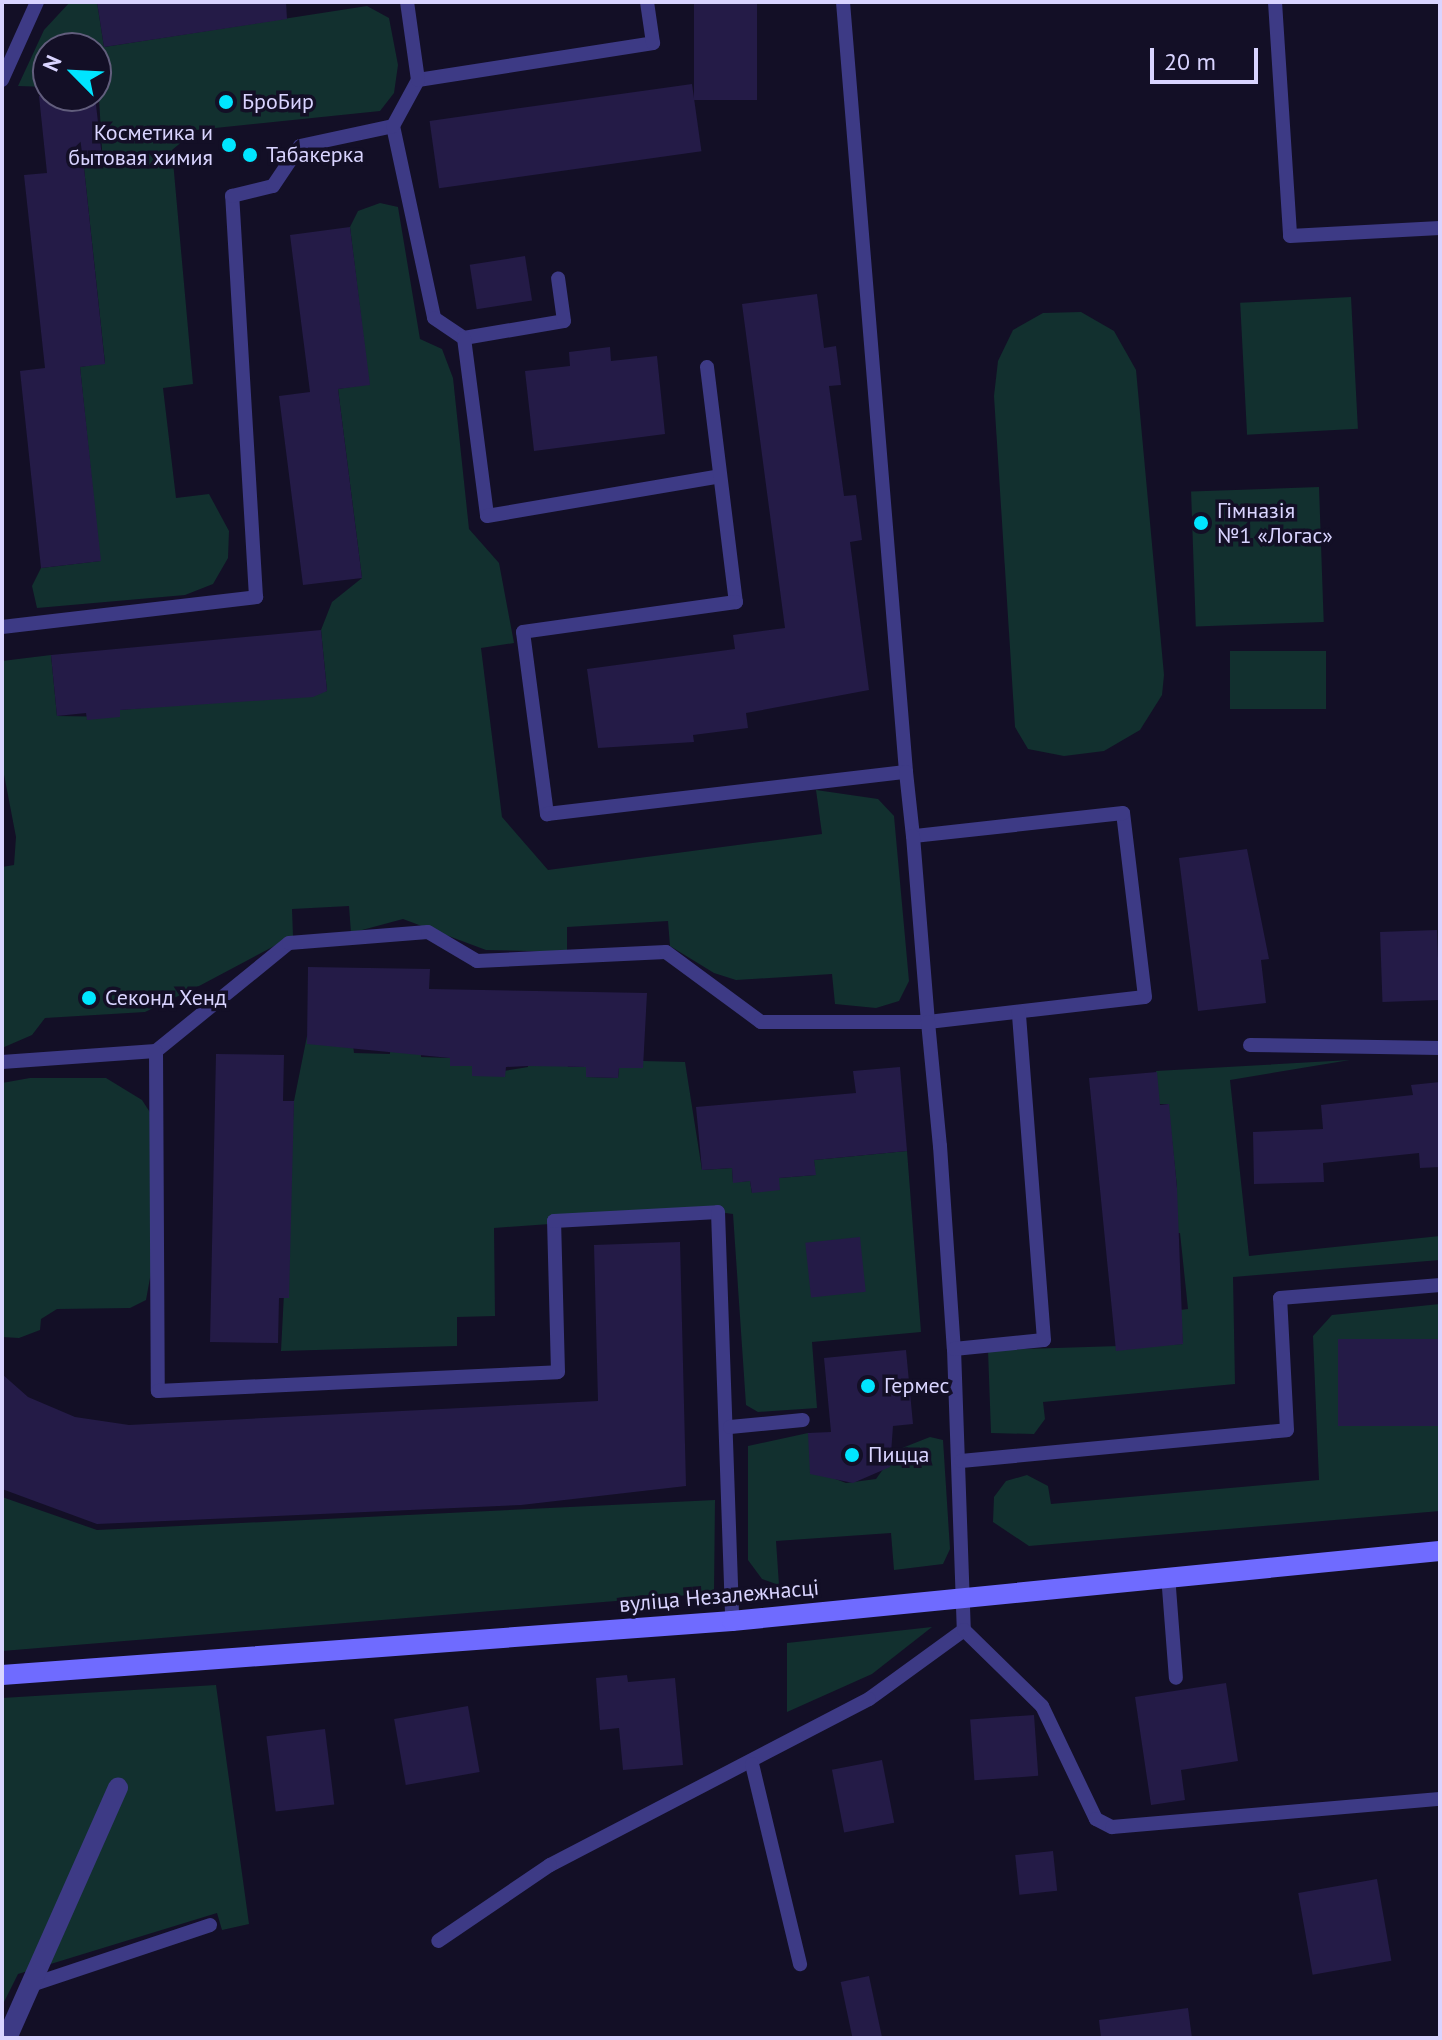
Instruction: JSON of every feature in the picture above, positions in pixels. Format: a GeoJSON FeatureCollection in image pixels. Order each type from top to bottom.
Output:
{"type":"FeatureCollection","features":[{"type":"Feature","properties":{"kind":"main road","name":"вуліца Незалежнасці"},"geometry":{"type":"LineString","coordinates":[[2,1675],[732,1621],[1168,1575],[1440,1551]]}},
{"type":"Feature","properties":{"kind":"street"},"geometry":{"type":"LineString","coordinates":[[7,2038],[26,1987],[118,1788]]}},
{"type":"Feature","properties":{"kind":"lane"},"geometry":{"type":"LineString","coordinates":[[2,80],[37,2]]}},
{"type":"Feature","properties":{"kind":"lane"},"geometry":{"type":"LineString","coordinates":[[407,2],[418,80],[393,126],[434,318],[464,338],[564,321],[558,278]]}},
{"type":"Feature","properties":{"kind":"lane"},"geometry":{"type":"LineString","coordinates":[[418,80],[653,43],[647,2]]}},
{"type":"Feature","properties":{"kind":"lane"},"geometry":{"type":"LineString","coordinates":[[438,1941],[550,1865],[752,1764],[869,1699],[964,1630],[969,1596],[954,1349],[843,2]]}},
{"type":"Feature","properties":{"kind":"lane"},"geometry":{"type":"LineString","coordinates":[[1275,2],[1290,236],[1440,228]]}},
{"type":"Feature","properties":{"kind":"lane"},"geometry":{"type":"LineString","coordinates":[[2,627],[256,597],[232,196],[273,186],[300,146],[393,126]]}},
{"type":"Feature","properties":{"kind":"lane"},"geometry":{"type":"LineString","coordinates":[[464,338],[487,516],[720,476]]}},
{"type":"Feature","properties":{"kind":"lane"},"geometry":{"type":"LineString","coordinates":[[707,367],[736,602],[523,632],[547,814],[906,772]]}},
{"type":"Feature","properties":{"kind":"lane"},"geometry":{"type":"LineString","coordinates":[[2,1062],[156,1051],[289,943],[428,932],[477,961],[666,952],[761,1022],[928,1022],[1145,997],[1123,813],[913,836]]}},
{"type":"Feature","properties":{"kind":"lane"},"geometry":{"type":"LineString","coordinates":[[954,1349],[1044,1340],[1019,1012]]}},
{"type":"Feature","properties":{"kind":"lane"},"geometry":{"type":"LineString","coordinates":[[1250,1045],[1440,1048]]}},
{"type":"Feature","properties":{"kind":"lane"},"geometry":{"type":"LineString","coordinates":[[156,1051],[158,1391],[558,1372],[554,1221],[718,1212],[730,1427],[732,1621]]}},
{"type":"Feature","properties":{"kind":"lane"},"geometry":{"type":"LineString","coordinates":[[961,1461],[1287,1430],[1280,1298],[1440,1285]]}},
{"type":"Feature","properties":{"kind":"lane"},"geometry":{"type":"LineString","coordinates":[[730,1427],[803,1420]]}},
{"type":"Feature","properties":{"kind":"lane"},"geometry":{"type":"LineString","coordinates":[[1168,1575],[1176,1678]]}},
{"type":"Feature","properties":{"kind":"lane"},"geometry":{"type":"LineString","coordinates":[[964,1630],[1042,1706],[1096,1819],[1112,1827],[1440,1799]]}},
{"type":"Feature","properties":{"kind":"lane"},"geometry":{"type":"LineString","coordinates":[[752,1764],[800,1964]]}},
{"type":"Feature","properties":{"kind":"lane"},"geometry":{"type":"LineString","coordinates":[[26,1987],[210,1925]]}},
{"type":"Feature","properties":{"kind":"green space"},"geometry":{"type":"Polygon","coordinates":[[[70,2],[97,2],[102,32],[44,30],[70,2]]]}},
{"type":"Feature","properties":{"kind":"green space"},"geometry":{"type":"Polygon","coordinates":[[[367,6],[389,18],[398,65],[394,93],[380,111],[196,130],[172,150],[193,384],[163,388],[176,498],[209,494],[229,531],[228,558],[213,584],[185,595],[37,608],[32,586],[41,568],[100,561],[80,367],[105,363],[84,168],[103,166],[100,112],[112,112],[112,46],[367,6]]]}},
{"type":"Feature","properties":{"kind":"green space"},"geometry":{"type":"Polygon","coordinates":[[[32,56],[32,86],[18,86],[32,56]]]}},
{"type":"Feature","properties":{"kind":"green space"},"geometry":{"type":"Polygon","coordinates":[[[380,203],[398,207],[420,339],[442,349],[453,378],[469,529],[499,563],[514,643],[481,648],[502,817],[548,870],[822,834],[816,790],[878,799],[894,816],[909,981],[899,1001],[876,1008],[835,1004],[832,974],[736,980],[714,973],[670,946],[668,921],[567,927],[567,952],[486,950],[403,919],[351,933],[349,906],[292,909],[293,936],[145,1012],[45,1018],[32,1035],[2,1048],[2,867],[14,865],[16,837],[2,764],[2,661],[51,655],[57,716],[120,717],[120,710],[327,691],[321,630],[332,602],[362,578],[338,389],[369,384],[350,227],[358,211],[380,203]]]}},
{"type":"Feature","properties":{"kind":"green space"},"geometry":{"type":"Polygon","coordinates":[[[1351,297],[1358,429],[1247,435],[1240,303],[1351,297]]]}},
{"type":"Feature","properties":{"kind":"green space"},"geometry":{"type":"Polygon","coordinates":[[[1081,312],[1114,331],[1136,370],[1164,675],[1162,695],[1140,730],[1104,751],[1064,756],[1028,749],[1015,727],[994,396],[998,361],[1013,330],[1043,313],[1081,312]]]}},
{"type":"Feature","properties":{"kind":"green space"},"geometry":{"type":"Polygon","coordinates":[[[1319,487],[1324,622],[1196,626],[1191,491],[1319,487]]]}},
{"type":"Feature","properties":{"kind":"green space"},"geometry":{"type":"Polygon","coordinates":[[[1230,651],[1326,651],[1326,709],[1230,709],[1230,651]]]}},
{"type":"Feature","properties":{"kind":"green space"},"geometry":{"type":"Polygon","coordinates":[[[307,1036],[353,1045],[354,1053],[390,1054],[390,1045],[422,1038],[421,1057],[450,1058],[450,1066],[472,1066],[472,1076],[528,1067],[528,1059],[567,1060],[568,1067],[586,1067],[587,1077],[618,1078],[619,1068],[643,1061],[685,1062],[702,1170],[732,1168],[733,1182],[750,1181],[752,1193],[779,1178],[815,1175],[814,1160],[907,1151],[921,1332],[812,1342],[817,1408],[758,1412],[746,1405],[733,1214],[718,1212],[494,1228],[495,1316],[457,1317],[457,1346],[281,1351],[294,1101],[307,1036]]]}},
{"type":"Feature","properties":{"kind":"green space"},"geometry":{"type":"Polygon","coordinates":[[[1350,1060],[1230,1080],[1249,1256],[1440,1236],[1440,1260],[1233,1277],[1235,1384],[1043,1402],[1045,1419],[1034,1434],[991,1433],[988,1350],[1183,1344],[1180,1310],[1188,1309],[1180,1233],[1172,1234],[1177,1187],[1168,1104],[1159,1104],[1156,1071],[1350,1060]]]}},
{"type":"Feature","properties":{"kind":"green space"},"geometry":{"type":"Polygon","coordinates":[[[30,1078],[106,1078],[142,1100],[153,1117],[152,1267],[146,1300],[130,1308],[57,1309],[41,1319],[40,1330],[19,1338],[2,1337],[2,1083],[30,1078]]]}},
{"type":"Feature","properties":{"kind":"green space"},"geometry":{"type":"Polygon","coordinates":[[[1440,1304],[1440,1511],[1029,1546],[993,1522],[994,1497],[1006,1481],[1027,1475],[1048,1486],[1051,1504],[1319,1480],[1313,1336],[1332,1315],[1440,1304]]]}},
{"type":"Feature","properties":{"kind":"green space"},"geometry":{"type":"Polygon","coordinates":[[[808,1433],[817,1472],[846,1483],[876,1479],[897,1450],[930,1437],[943,1440],[950,1549],[943,1564],[894,1570],[891,1533],[776,1541],[779,1585],[762,1579],[748,1560],[748,1446],[808,1433]]]}},
{"type":"Feature","properties":{"kind":"green space"},"geometry":{"type":"Polygon","coordinates":[[[2,1497],[97,1530],[715,1500],[714,1593],[2,1651],[2,1497]]]}},
{"type":"Feature","properties":{"kind":"green space"},"geometry":{"type":"Polygon","coordinates":[[[932,1627],[872,1674],[787,1712],[787,1643],[932,1627]]]}},
{"type":"Feature","properties":{"kind":"green space"},"geometry":{"type":"Polygon","coordinates":[[[216,1685],[249,1924],[222,1930],[217,1913],[18,1974],[2,2006],[2,1698],[216,1685]]]}},
{"type":"Feature","properties":{"kind":"building"},"geometry":{"type":"Polygon","coordinates":[[[97,2],[286,2],[287,19],[112,46],[112,32],[102,32],[97,2]]]}},
{"type":"Feature","properties":{"kind":"building"},"geometry":{"type":"Polygon","coordinates":[[[694,2],[757,2],[757,100],[694,100],[694,2]]]}},
{"type":"Feature","properties":{"kind":"building"},"geometry":{"type":"Polygon","coordinates":[[[692,84],[701,151],[439,188],[430,121],[692,84]]]}},
{"type":"Feature","properties":{"kind":"building"},"geometry":{"type":"Polygon","coordinates":[[[41,112],[97,112],[103,166],[84,168],[105,364],[80,367],[101,561],[41,568],[20,371],[45,368],[24,175],[47,173],[41,112]]]}},
{"type":"Feature","properties":{"kind":"building"},"geometry":{"type":"Polygon","coordinates":[[[350,227],[370,385],[338,389],[362,578],[303,585],[279,396],[310,392],[290,235],[350,227]]]}},
{"type":"Feature","properties":{"kind":"building"},"geometry":{"type":"Polygon","coordinates":[[[525,256],[532,300],[477,309],[470,265],[525,256]]]}},
{"type":"Feature","properties":{"kind":"building"},"geometry":{"type":"Polygon","coordinates":[[[817,294],[824,348],[836,346],[841,385],[829,386],[844,496],[856,495],[862,540],[850,542],[869,690],[746,713],[748,728],[693,735],[694,742],[598,748],[587,669],[735,649],[733,635],[785,628],[742,304],[817,294]]]}},
{"type":"Feature","properties":{"kind":"building"},"geometry":{"type":"Polygon","coordinates":[[[610,347],[611,361],[657,356],[665,434],[534,451],[525,371],[570,366],[569,352],[610,347]]]}},
{"type":"Feature","properties":{"kind":"building"},"geometry":{"type":"Polygon","coordinates":[[[321,630],[327,691],[313,697],[120,710],[120,717],[87,720],[86,713],[57,716],[51,655],[321,630]]]}},
{"type":"Feature","properties":{"kind":"building"},"geometry":{"type":"Polygon","coordinates":[[[1247,849],[1269,959],[1261,960],[1266,1003],[1198,1011],[1179,858],[1247,849]]]}},
{"type":"Feature","properties":{"kind":"building"},"geometry":{"type":"Polygon","coordinates":[[[1437,930],[1439,1000],[1382,1002],[1380,932],[1437,930]]]}},
{"type":"Feature","properties":{"kind":"building"},"geometry":{"type":"Polygon","coordinates":[[[308,967],[430,969],[429,989],[647,993],[643,1068],[619,1068],[618,1078],[586,1077],[586,1067],[528,1066],[506,1067],[505,1077],[472,1076],[472,1066],[450,1066],[450,1058],[307,1044],[308,967]]]}},
{"type":"Feature","properties":{"kind":"building"},"geometry":{"type":"Polygon","coordinates":[[[216,1054],[284,1055],[283,1101],[294,1101],[289,1298],[279,1298],[278,1343],[210,1342],[216,1054]]]}},
{"type":"Feature","properties":{"kind":"building"},"geometry":{"type":"Polygon","coordinates":[[[900,1067],[907,1151],[814,1160],[816,1175],[779,1178],[780,1190],[752,1193],[750,1181],[733,1183],[732,1168],[702,1170],[696,1107],[856,1093],[853,1071],[900,1067]]]}},
{"type":"Feature","properties":{"kind":"building"},"geometry":{"type":"Polygon","coordinates":[[[1157,1072],[1160,1105],[1169,1104],[1177,1188],[1183,1344],[1116,1351],[1089,1078],[1157,1072]]]}},
{"type":"Feature","properties":{"kind":"building"},"geometry":{"type":"Polygon","coordinates":[[[1440,1082],[1440,1167],[1420,1168],[1419,1153],[1323,1163],[1324,1182],[1254,1184],[1253,1132],[1323,1129],[1321,1105],[1413,1095],[1411,1085],[1440,1082]]]}},
{"type":"Feature","properties":{"kind":"building"},"geometry":{"type":"Polygon","coordinates":[[[860,1237],[866,1292],[811,1297],[805,1243],[860,1237]]]}},
{"type":"Feature","properties":{"kind":"building"},"geometry":{"type":"Polygon","coordinates":[[[680,1242],[686,1486],[521,1505],[97,1524],[2,1489],[2,1374],[28,1397],[75,1417],[129,1425],[598,1401],[594,1245],[680,1242]]]}},
{"type":"Feature","properties":{"kind":"building"},"geometry":{"type":"Polygon","coordinates":[[[1338,1339],[1440,1339],[1440,1426],[1338,1426],[1338,1339]]]}},
{"type":"Feature","properties":{"kind":"building","name":"Гермес"},"geometry":{"type":"Polygon","coordinates":[[[906,1350],[913,1424],[893,1426],[890,1467],[853,1483],[810,1474],[808,1433],[831,1432],[824,1358],[906,1350]]]}},
{"type":"Feature","properties":{"kind":"building"},"geometry":{"type":"Polygon","coordinates":[[[627,1675],[628,1682],[675,1678],[683,1765],[623,1770],[619,1728],[600,1730],[596,1678],[627,1675]]]}},
{"type":"Feature","properties":{"kind":"building"},"geometry":{"type":"Polygon","coordinates":[[[1226,1683],[1238,1761],[1181,1770],[1185,1800],[1151,1805],[1135,1697],[1226,1683]]]}},
{"type":"Feature","properties":{"kind":"building"},"geometry":{"type":"Polygon","coordinates":[[[468,1706],[480,1772],[406,1785],[394,1719],[468,1706]]]}},
{"type":"Feature","properties":{"kind":"building"},"geometry":{"type":"Polygon","coordinates":[[[1034,1715],[1038,1776],[974,1780],[970,1719],[1034,1715]]]}},
{"type":"Feature","properties":{"kind":"building"},"geometry":{"type":"Polygon","coordinates":[[[325,1729],[334,1804],[276,1812],[266,1736],[325,1729]]]}},
{"type":"Feature","properties":{"kind":"building"},"geometry":{"type":"Polygon","coordinates":[[[882,1760],[894,1823],[844,1833],[832,1770],[882,1760]]]}},
{"type":"Feature","properties":{"kind":"building"},"geometry":{"type":"Polygon","coordinates":[[[1053,1851],[1057,1891],[1019,1895],[1015,1855],[1053,1851]]]}},
{"type":"Feature","properties":{"kind":"building"},"geometry":{"type":"Polygon","coordinates":[[[1377,1879],[1391,1961],[1313,1975],[1298,1893],[1377,1879]]]}},
{"type":"Feature","properties":{"kind":"building"},"geometry":{"type":"Polygon","coordinates":[[[869,1976],[882,2038],[853,2038],[841,1982],[869,1976]]]}},
{"type":"Feature","properties":{"kind":"building"},"geometry":{"type":"Polygon","coordinates":[[[1188,2008],[1192,2038],[1101,2038],[1099,2020],[1188,2008]]]}},
{"type":"Feature","properties":{"kind":"place","name":"БроБир"},"geometry":{"type":"Point","coordinates":[226,102]}},
{"type":"Feature","properties":{"kind":"place","name":"Косметика и бытовая химия"},"geometry":{"type":"Point","coordinates":[229,145]}},
{"type":"Feature","properties":{"kind":"place","name":"Табакерка"},"geometry":{"type":"Point","coordinates":[250,155]}},
{"type":"Feature","properties":{"kind":"place","name":"Гімназія №1 «Логас»"},"geometry":{"type":"Point","coordinates":[1201,523]}},
{"type":"Feature","properties":{"kind":"place","name":"Секонд Хенд"},"geometry":{"type":"Point","coordinates":[89,998]}},
{"type":"Feature","properties":{"kind":"place","name":"Гермес"},"geometry":{"type":"Point","coordinates":[868,1386]}},
{"type":"Feature","properties":{"kind":"place","name":"Пицца"},"geometry":{"type":"Point","coordinates":[852,1455]}}]}
